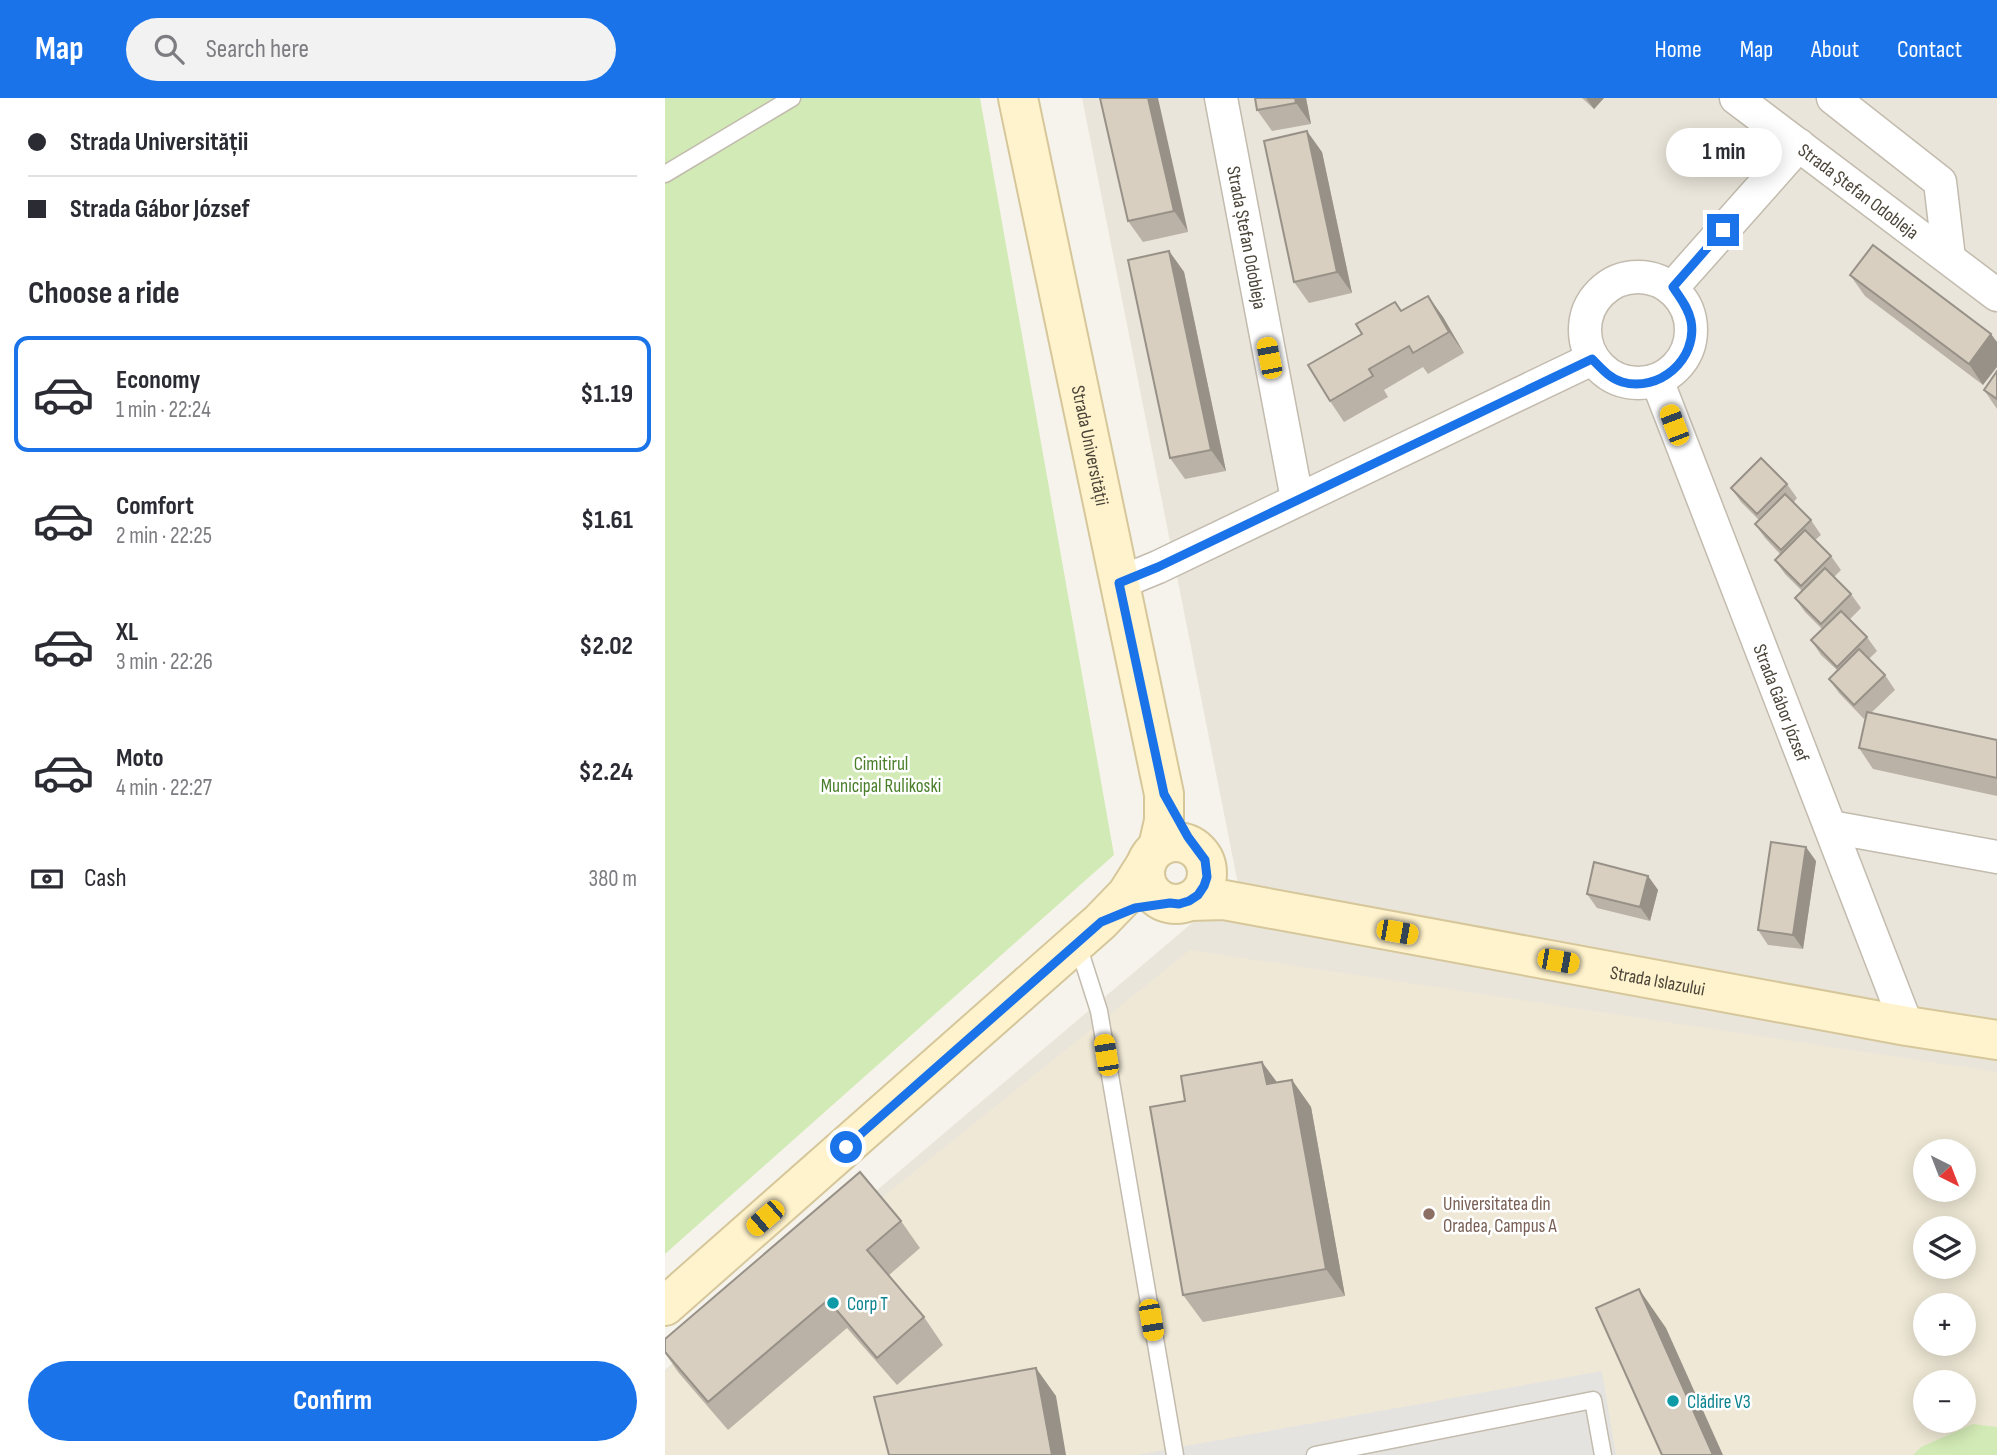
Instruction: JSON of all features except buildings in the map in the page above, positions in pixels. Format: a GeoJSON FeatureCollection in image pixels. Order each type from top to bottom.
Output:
{"type":"FeatureCollection","features":[{"type":"Feature","properties":{"kind":"main road","name":"Strada Universității"},"geometry":{"type":"LineString","coordinates":[[665,1306],[1121,901],[1152,856],[1164,821],[1164,794],[1018,98]]}},
{"type":"Feature","properties":{"kind":"main road","name":"Strada Universității"},"geometry":{"type":"LineString","coordinates":[[1164,794],[1201,858]]}},
{"type":"Feature","properties":{"kind":"main road"},"geometry":{"type":"LineString","coordinates":[[1201,858],[1207,877],[1198,895],[1179,902],[1160,899],[1147,884],[1145,874],[1152,856],[1167,843],[1177,842],[1201,858],[1221,887],[1236,902]]}},
{"type":"Feature","properties":{"kind":"main road","name":"Strada Universității"},"geometry":{"type":"LineString","coordinates":[[1089,932],[1135,908],[1179,902]]}},
{"type":"Feature","properties":{"kind":"main road","name":"Strada Islazului"},"geometry":{"type":"LineString","coordinates":[[1179,902],[1236,902],[1907,1026],[1997,1040]]}},
{"type":"Feature","properties":{"kind":"street","name":"Strada Ștefan Odobleja"},"geometry":{"type":"LineString","coordinates":[[1221,98],[1297,499]]}},
{"type":"Feature","properties":{"kind":"street","name":"Strada Ștefan Odobleja"},"geometry":{"type":"LineString","coordinates":[[1736,98],[1997,295]]}},
{"type":"Feature","properties":{"kind":"street","name":"Strada Ștefan Odobleja"},"geometry":{"type":"LineString","coordinates":[[1833,98],[1940,182],[1949,258]]}},
{"type":"Feature","properties":{"kind":"street"},"geometry":{"type":"LineString","coordinates":[[1673,287],[1799,145]]}},
{"type":"Feature","properties":{"kind":"street"},"geometry":{"type":"LineString","coordinates":[[1630,277],[1649,277],[1673,287],[1686,305],[1692,323],[1689,349],[1679,365],[1665,377],[1640,384],[1622,382],[1605,373],[1592,359],[1585,341],[1587,313],[1596,296],[1610,284],[1630,277]]}},
{"type":"Feature","properties":{"kind":"street"},"geometry":{"type":"LineString","coordinates":[[1119,583],[1158,567],[1592,359]]}},
{"type":"Feature","properties":{"kind":"street","name":"Strada Gábor József"},"geometry":{"type":"LineString","coordinates":[[1657,380],[1907,1026]]}},
{"type":"Feature","properties":{"kind":"street"},"geometry":{"type":"LineString","coordinates":[[1831,827],[1997,857]]}},
{"type":"Feature","properties":{"kind":"lane"},"geometry":{"type":"LineString","coordinates":[[665,174],[792,98]]}},
{"type":"Feature","properties":{"kind":"lane"},"geometry":{"type":"LineString","coordinates":[[1089,932],[1099,1011],[1175,1455]]}},
{"type":"Feature","properties":{"kind":"lane"},"geometry":{"type":"LineString","coordinates":[[1315,1455],[1594,1400],[1603,1455]]}},
{"type":"Feature","properties":{"kind":"shaded area"},"geometry":{"type":"Polygon","coordinates":[[[1082,98],[1997,98],[1997,1455],[665,1455],[665,1370],[1238,884],[1082,98]]]}},
{"type":"Feature","properties":{"kind":"shaded area","name":"Universitatea din Oradea, Campus A"},"geometry":{"type":"Polygon","coordinates":[[[1190,950],[1997,1072],[1997,1455],[665,1455],[665,1372],[1190,950]]]}},
{"type":"Feature","properties":{"kind":"shaded area"},"geometry":{"type":"Polygon","coordinates":[[[1602,1371],[1616,1455],[1136,1455],[1602,1371]]]}},
{"type":"Feature","properties":{"kind":"green space","name":"Cimitirul Municipal Rulikoski"},"geometry":{"type":"Polygon","coordinates":[[[665,98],[980,98],[1114,855],[665,1254],[665,98]]]}},
{"type":"Feature","properties":{"kind":"green space"},"geometry":{"type":"Polygon","coordinates":[[[1976,1424],[1997,1427],[1997,1455],[1913,1455],[1921,1447],[1953,1433],[1976,1433],[1976,1424]]]}},
{"type":"Feature","properties":{"kind":"place","name":"Universitatea din Oradea, Campus A"},"geometry":{"type":"Point","coordinates":[1429,1214]}},
{"type":"Feature","properties":{"kind":"place","name":"Corp T"},"geometry":{"type":"Point","coordinates":[833,1303]}},
{"type":"Feature","properties":{"kind":"place","name":"Clădire V3"},"geometry":{"type":"Point","coordinates":[1673,1401]}},
{"type":"Feature","properties":{"kind":"route"},"geometry":{"type":"LineString","coordinates":[[846,1147],[1101,922],[1135,908],[1189,901],[1198,895],[1204,886],[1207,877],[1205,860],[1188,837],[1164,794],[1119,583],[1158,567],[1592,359],[1605,373],[1622,382],[1640,384],[1665,377],[1679,365],[1689,349],[1692,323],[1686,305],[1673,287],[1723,230]]}}]}
